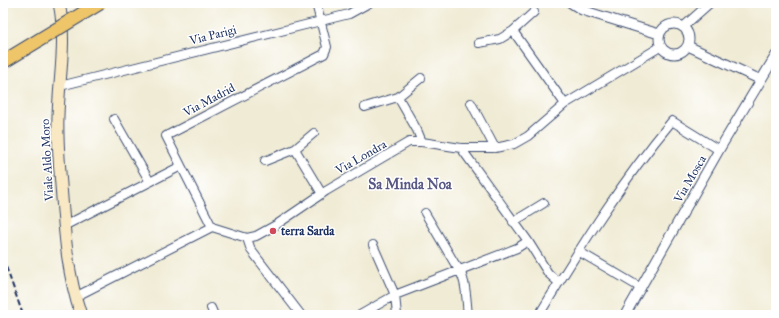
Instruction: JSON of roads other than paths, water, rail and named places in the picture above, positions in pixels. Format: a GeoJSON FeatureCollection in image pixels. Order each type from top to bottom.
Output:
{"type":"FeatureCollection","features":[{"type":"Feature","properties":{"kind":"highway"},"geometry":{"type":"LineString","coordinates":[[3,62],[100,3]]}},
{"type":"Feature","properties":{"kind":"main road","name":"Viale Aldo Moro"},"geometry":{"type":"LineString","coordinates":[[61,4],[63,54],[57,138],[68,267],[81,315]]}},
{"type":"Feature","properties":{"kind":"street"},"geometry":{"type":"LineString","coordinates":[[316,3],[321,21]]}},
{"type":"Feature","properties":{"kind":"street","name":"Via Parigi"},"geometry":{"type":"LineString","coordinates":[[60,86],[349,14],[369,3]]}},
{"type":"Feature","properties":{"kind":"street"},"geometry":{"type":"LineString","coordinates":[[571,3],[582,10],[659,34]]}},
{"type":"Feature","properties":{"kind":"street"},"geometry":{"type":"LineString","coordinates":[[683,27],[710,3]]}},
{"type":"Feature","properties":{"kind":"street"},"geometry":{"type":"LineString","coordinates":[[479,43],[500,39],[513,31],[534,12]]}},
{"type":"Feature","properties":{"kind":"street","name":"Via Madrid"},"geometry":{"type":"LineString","coordinates":[[212,227],[166,136],[324,54],[327,47],[321,21]]}},
{"type":"Feature","properties":{"kind":"street"},"geometry":{"type":"LineString","coordinates":[[671,24],[678,24],[683,27],[688,34],[688,46],[683,52],[673,55],[664,51],[658,42],[659,34],[664,27],[671,24]]}},
{"type":"Feature","properties":{"kind":"street"},"geometry":{"type":"LineString","coordinates":[[513,31],[565,104]]}},
{"type":"Feature","properties":{"kind":"street"},"geometry":{"type":"LineString","coordinates":[[688,46],[761,80]]}},
{"type":"Feature","properties":{"kind":"street","name":"Via Londra"},"geometry":{"type":"LineString","coordinates":[[247,238],[256,236],[276,225],[322,194],[409,142],[422,142],[461,148],[495,148],[514,144],[528,136],[565,104],[660,47]]}},
{"type":"Feature","properties":{"kind":"street","name":"Via Mosca"},"geometry":{"type":"LineString","coordinates":[[625,315],[776,55]]}},
{"type":"Feature","properties":{"kind":"street"},"geometry":{"type":"LineString","coordinates":[[365,107],[398,97],[421,78]]}},
{"type":"Feature","properties":{"kind":"street"},"geometry":{"type":"LineString","coordinates":[[398,97],[422,142]]}},
{"type":"Feature","properties":{"kind":"street"},"geometry":{"type":"LineString","coordinates":[[471,103],[495,148]]}},
{"type":"Feature","properties":{"kind":"street"},"geometry":{"type":"LineString","coordinates":[[114,119],[150,182]]}},
{"type":"Feature","properties":{"kind":"street"},"geometry":{"type":"LineString","coordinates":[[539,315],[578,250],[614,196],[672,121],[720,150]]}},
{"type":"Feature","properties":{"kind":"street"},"geometry":{"type":"LineString","coordinates":[[265,161],[295,149],[314,133]]}},
{"type":"Feature","properties":{"kind":"street"},"geometry":{"type":"LineString","coordinates":[[461,148],[528,241],[548,273],[559,283]]}},
{"type":"Feature","properties":{"kind":"street"},"geometry":{"type":"LineString","coordinates":[[295,149],[322,194]]}},
{"type":"Feature","properties":{"kind":"street"},"geometry":{"type":"LineString","coordinates":[[64,226],[181,166]]}},
{"type":"Feature","properties":{"kind":"street"},"geometry":{"type":"LineString","coordinates":[[513,222],[544,203]]}},
{"type":"Feature","properties":{"kind":"street"},"geometry":{"type":"LineString","coordinates":[[425,213],[463,277],[468,315]]}},
{"type":"Feature","properties":{"kind":"street"},"geometry":{"type":"LineString","coordinates":[[75,297],[212,227],[247,238],[251,250],[301,315]]}},
{"type":"Feature","properties":{"kind":"street"},"geometry":{"type":"LineString","coordinates":[[360,315],[395,295],[517,248],[528,241]]}},
{"type":"Feature","properties":{"kind":"street"},"geometry":{"type":"LineString","coordinates":[[373,245],[395,295],[397,315]]}},
{"type":"Feature","properties":{"kind":"street"},"geometry":{"type":"LineString","coordinates":[[578,250],[641,288]]}},
{"type":"Feature","properties":{"kind":"railway"},"geometry":{"type":"LineString","coordinates":[[3,258],[23,315]]}},
{"type":"Feature","properties":{"kind":"place","name":"terra Sarda"},"geometry":{"type":"Point","coordinates":[273,231]}},
{"type":"Feature","properties":{"kind":"district","name":"Sa Minda Noa"},"geometry":{"type":"Point","coordinates":[410,184]}}]}
